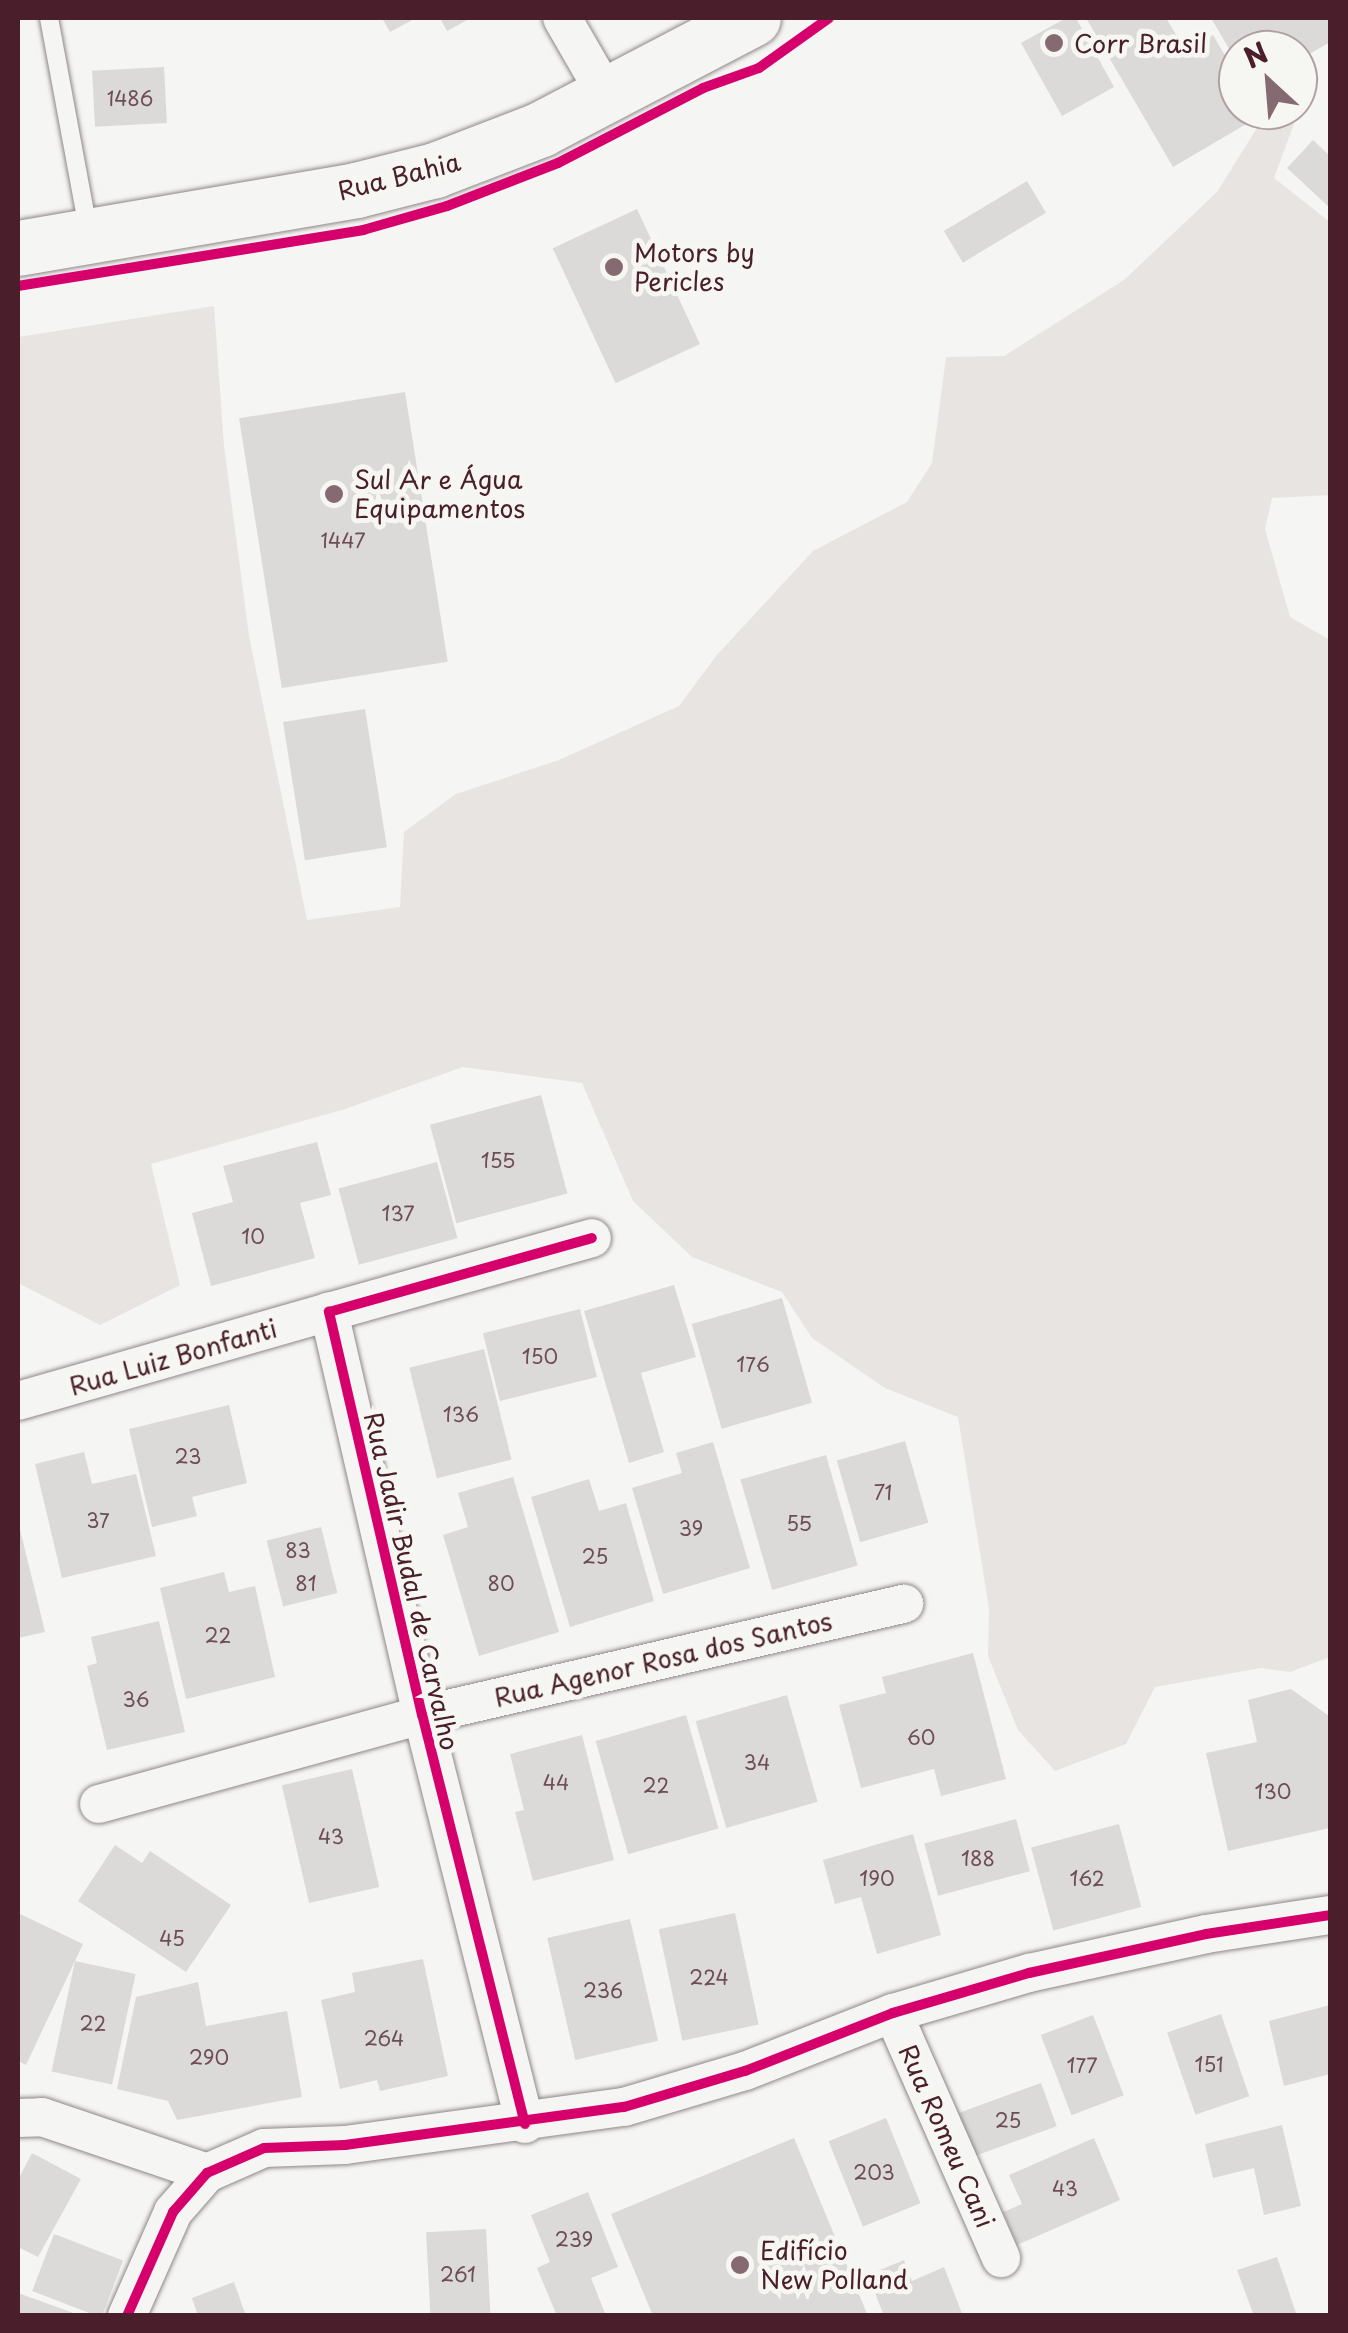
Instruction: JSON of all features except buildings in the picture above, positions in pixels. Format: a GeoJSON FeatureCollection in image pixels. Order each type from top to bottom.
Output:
{"type":"FeatureCollection","features":[{"type":"Feature","properties":{"kind":"main road","name":"Rua Bahia"},"geometry":{"type":"LineString","coordinates":[[18,248],[356,190],[435,170],[541,129],[753,18]]}},
{"type":"Feature","properties":{"kind":"street"},"geometry":{"type":"LineString","coordinates":[[562,18],[607,96]]}},
{"type":"Feature","properties":{"kind":"street"},"geometry":{"type":"LineString","coordinates":[[329,1312],[592,1238]]}},
{"type":"Feature","properties":{"kind":"street","name":"Rua Luiz Bonfanti"},"geometry":{"type":"LineString","coordinates":[[18,1401],[329,1312]]}},
{"type":"Feature","properties":{"kind":"street","name":"Rua Jadir Budal de Carvalho"},"geometry":{"type":"LineString","coordinates":[[329,1312],[422,1715],[525,2124]]}},
{"type":"Feature","properties":{"kind":"street","name":"Rua Agenor Rosa dos Santos"},"geometry":{"type":"LineString","coordinates":[[99,1804],[422,1715],[904,1604]]}},
{"type":"Feature","properties":{"kind":"street"},"geometry":{"type":"LineString","coordinates":[[128,2316],[172,2212],[207,2172],[264,2148],[345,2145],[624,2108],[745,2072],[893,2013],[1029,1972],[1206,1934],[1330,1915]]}},
{"type":"Feature","properties":{"kind":"street","name":"Rua Romeu Cani"},"geometry":{"type":"LineString","coordinates":[[893,2013],[1002,2258]]}},
{"type":"Feature","properties":{"kind":"street"},"geometry":{"type":"LineString","coordinates":[[18,2118],[42,2117],[207,2172]]}},
{"type":"Feature","properties":{"kind":"lane"},"geometry":{"type":"LineString","coordinates":[[49,18],[90,234]]}},
{"type":"Feature","properties":{"kind":"shaded area"},"geometry":{"type":"Polygon","coordinates":[[[1256,130],[1292,130],[1274,178],[1330,222],[1330,495],[1272,498],[1265,529],[1290,617],[1330,640],[1330,1657],[1290,1672],[1261,1668],[1155,1687],[1126,1744],[1055,1771],[1018,1730],[988,1656],[989,1608],[958,1417],[885,1388],[812,1338],[782,1292],[692,1257],[633,1201],[582,1083],[463,1067],[345,1109],[151,1164],[180,1285],[100,1325],[18,1283],[18,337],[214,306],[224,446],[249,636],[307,920],[400,907],[404,832],[456,794],[559,760],[679,706],[716,656],[813,551],[907,502],[932,463],[946,357],[1004,356],[1124,280],[1217,192],[1256,130]]]}},
{"type":"Feature","properties":{"kind":"cycle path"},"geometry":{"type":"LineString","coordinates":[[18,286],[363,230],[447,206],[558,163],[703,88],[759,68],[829,18]]}},
{"type":"Feature","properties":{"kind":"cycle path"},"geometry":{"type":"LineString","coordinates":[[525,2124],[422,1715],[329,1312],[592,1238]]}},
{"type":"Feature","properties":{"kind":"cycle path"},"geometry":{"type":"LineString","coordinates":[[127,2316],[173,2212],[207,2173],[264,2148],[345,2145],[624,2107],[745,2071],[893,2013],[1029,1973],[1206,1934],[1330,1915]]}},
{"type":"Feature","properties":{"kind":"place","name":"Corr Brasil"},"geometry":{"type":"Point","coordinates":[1054,43]}},
{"type":"Feature","properties":{"kind":"place","name":"Motors by Pericles"},"geometry":{"type":"Point","coordinates":[614,267]}},
{"type":"Feature","properties":{"kind":"place","name":"Sul Ar e Água Equipamentos"},"geometry":{"type":"Point","coordinates":[334,494]}},
{"type":"Feature","properties":{"kind":"place","name":"Edifício New Polland"},"geometry":{"type":"Point","coordinates":[740,2265]}}]}
